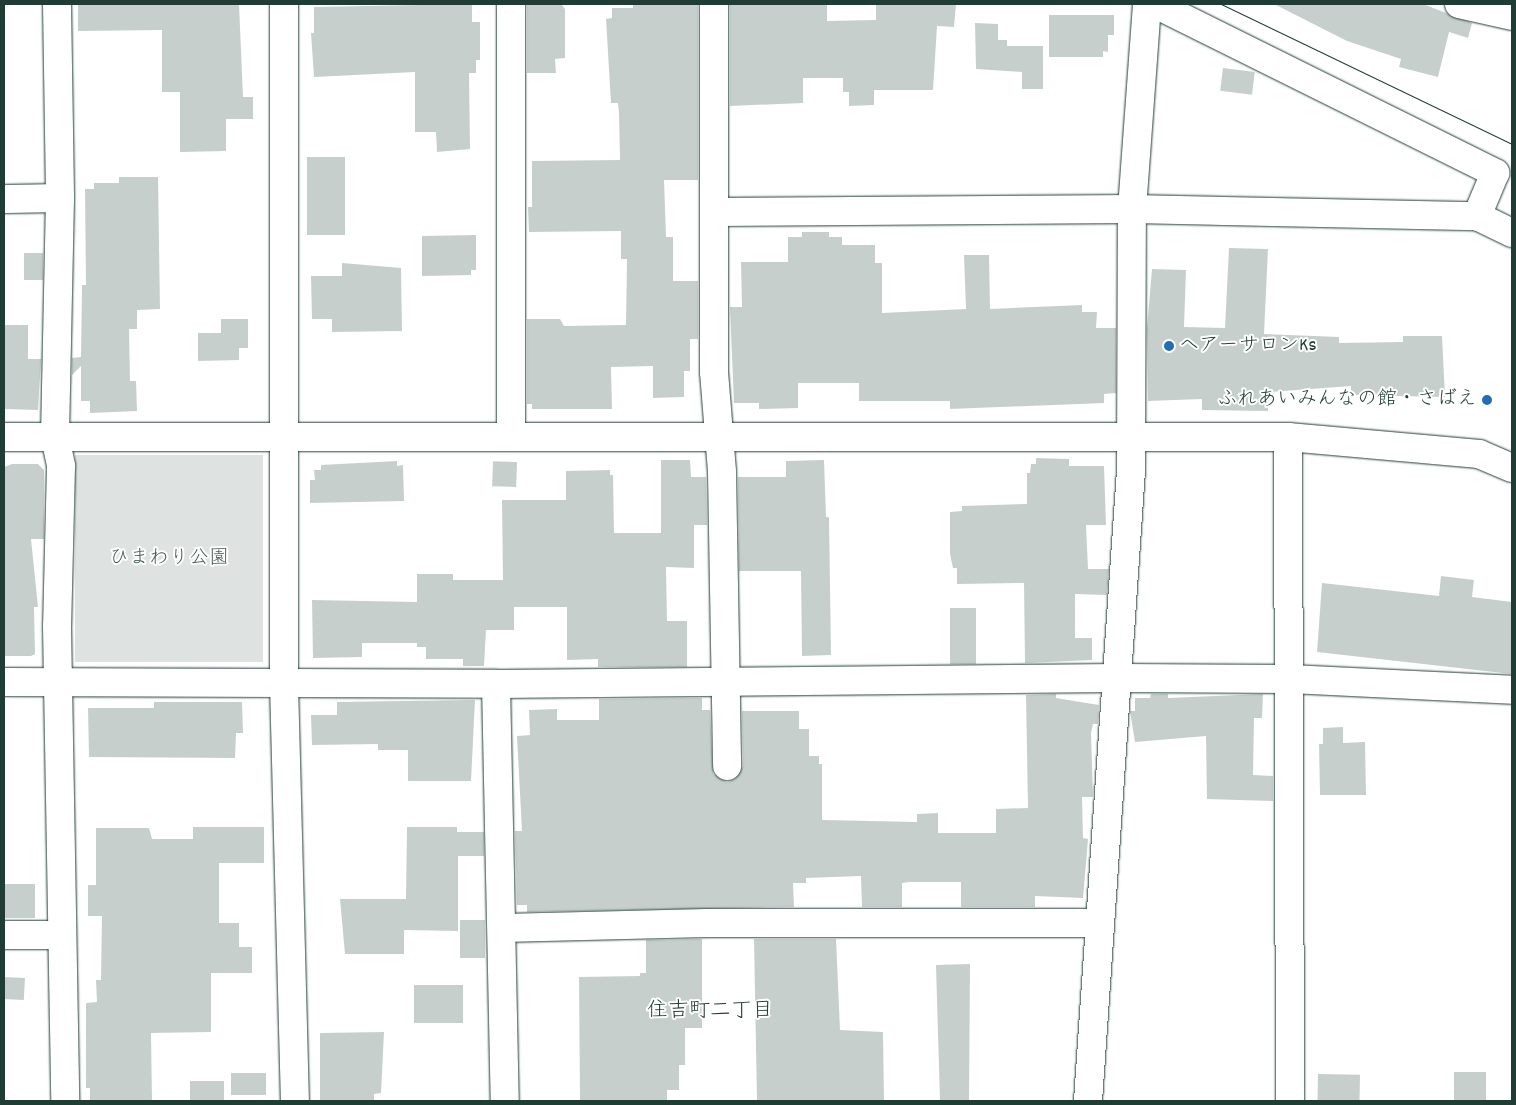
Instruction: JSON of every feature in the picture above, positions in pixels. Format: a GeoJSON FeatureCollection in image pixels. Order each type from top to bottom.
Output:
{"type":"FeatureCollection","features":[{"type":"Feature","properties":{"kind":"street"},"geometry":{"type":"LineString","coordinates":[[57,4],[60,198],[55,437],[61,466],[57,626],[60,679],[65,1101]]}},
{"type":"Feature","properties":{"kind":"street"},"geometry":{"type":"LineString","coordinates":[[284,4],[284,684],[296,1101]]}},
{"type":"Feature","properties":{"kind":"street"},"geometry":{"type":"LineString","coordinates":[[511,4],[511,437]]}},
{"type":"Feature","properties":{"kind":"street"},"geometry":{"type":"LineString","coordinates":[[714,4],[717,212],[714,372],[719,434],[727,766]]}},
{"type":"Feature","properties":{"kind":"street"},"geometry":{"type":"LineString","coordinates":[[1088,1101],[1098,923],[1118,678],[1131,434],[1132,209],[1147,4]]}},
{"type":"Feature","properties":{"kind":"street"},"geometry":{"type":"LineString","coordinates":[[1155,4],[1496,172],[1477,216]]}},
{"type":"Feature","properties":{"kind":"street"},"geometry":{"type":"LineString","coordinates":[[1459,4],[1512,16]]}},
{"type":"Feature","properties":{"kind":"street"},"geometry":{"type":"LineString","coordinates":[[4,199],[60,198]]}},
{"type":"Feature","properties":{"kind":"street"},"geometry":{"type":"LineString","coordinates":[[717,212],[1132,209],[1477,216],[1512,233]]}},
{"type":"Feature","properties":{"kind":"street"},"geometry":{"type":"LineString","coordinates":[[4,437],[285,438],[719,434],[1131,434],[1288,437],[1479,454],[1512,468]]}},
{"type":"Feature","properties":{"kind":"street"},"geometry":{"type":"LineString","coordinates":[[1288,437],[1290,1101]]}},
{"type":"Feature","properties":{"kind":"street"},"geometry":{"type":"LineString","coordinates":[[4,682],[60,679],[284,684],[496,684],[725,679],[1118,678],[1290,679],[1512,690]]}},
{"type":"Feature","properties":{"kind":"street"},"geometry":{"type":"LineString","coordinates":[[496,684],[503,928],[505,1101]]}},
{"type":"Feature","properties":{"kind":"street"},"geometry":{"type":"LineString","coordinates":[[503,928],[707,923],[1098,923]]}},
{"type":"Feature","properties":{"kind":"street"},"geometry":{"type":"LineString","coordinates":[[4,935],[62,935]]}},
{"type":"Feature","properties":{"kind":"green space","name":"ひまわり公園"},"geometry":{"type":"Polygon","coordinates":[[[75,455],[263,455],[263,662],[75,662],[75,455]]]}},
{"type":"Feature","properties":{"kind":"building"},"geometry":{"type":"Polygon","coordinates":[[[78,4],[239,4],[243,97],[253,97],[253,119],[226,119],[226,151],[180,152],[180,92],[162,92],[162,30],[78,31],[78,4]]]}},
{"type":"Feature","properties":{"kind":"building"},"geometry":{"type":"Polygon","coordinates":[[[472,4],[472,22],[480,22],[480,60],[476,60],[476,73],[469,73],[470,149],[437,152],[436,132],[415,132],[415,72],[314,77],[311,33],[314,33],[314,7],[472,4]]]}},
{"type":"Feature","properties":{"kind":"building"},"geometry":{"type":"Polygon","coordinates":[[[633,4],[698,4],[698,180],[664,180],[666,237],[673,237],[673,281],[698,281],[698,339],[690,339],[690,371],[684,371],[684,397],[653,398],[653,366],[611,367],[612,409],[532,409],[532,404],[527,404],[527,319],[560,319],[564,326],[626,325],[627,259],[621,259],[621,231],[529,232],[528,207],[532,207],[532,161],[620,160],[619,113],[618,103],[611,103],[606,19],[612,18],[612,8],[633,8],[633,4]]]}},
{"type":"Feature","properties":{"kind":"building"},"geometry":{"type":"Polygon","coordinates":[[[730,4],[827,4],[827,21],[876,20],[876,4],[956,4],[954,27],[937,26],[933,90],[874,90],[874,105],[849,106],[849,92],[843,92],[843,78],[803,78],[803,103],[730,106],[730,4]]]}},
{"type":"Feature","properties":{"kind":"building"},"geometry":{"type":"Polygon","coordinates":[[[1274,4],[1423,4],[1472,23],[1468,38],[1449,32],[1438,77],[1399,67],[1401,59],[1347,41],[1274,4]]]}},
{"type":"Feature","properties":{"kind":"building"},"geometry":{"type":"Polygon","coordinates":[[[527,5],[562,5],[565,9],[565,58],[555,59],[556,73],[527,73],[527,5]]]}},
{"type":"Feature","properties":{"kind":"building"},"geometry":{"type":"Polygon","coordinates":[[[1049,15],[1114,15],[1114,35],[1108,35],[1108,52],[1103,51],[1103,57],[1049,57],[1049,15]]]}},
{"type":"Feature","properties":{"kind":"building"},"geometry":{"type":"Polygon","coordinates":[[[975,23],[998,24],[998,40],[1007,40],[1007,46],[1043,46],[1043,89],[1022,89],[1022,72],[976,69],[975,23]]]}},
{"type":"Feature","properties":{"kind":"building"},"geometry":{"type":"Polygon","coordinates":[[[1223,68],[1255,72],[1252,95],[1220,91],[1223,68]]]}},
{"type":"Feature","properties":{"kind":"building"},"geometry":{"type":"Polygon","coordinates":[[[307,157],[345,157],[345,235],[307,235],[307,157]]]}},
{"type":"Feature","properties":{"kind":"building"},"geometry":{"type":"Polygon","coordinates":[[[119,177],[158,177],[160,309],[137,310],[137,329],[129,329],[130,381],[136,381],[137,411],[90,413],[90,401],[81,401],[81,366],[72,375],[72,358],[81,357],[82,285],[86,285],[85,189],[94,189],[94,183],[119,183],[119,177]]]}},
{"type":"Feature","properties":{"kind":"building"},"geometry":{"type":"Polygon","coordinates":[[[802,232],[829,232],[829,237],[842,237],[842,245],[875,245],[875,263],[882,263],[882,313],[966,309],[964,255],[989,255],[990,309],[1082,305],[1082,312],[1097,312],[1096,328],[1116,328],[1116,393],[1104,394],[1104,403],[950,409],[950,401],[859,401],[859,383],[798,383],[798,408],[759,409],[759,403],[734,403],[730,307],[742,307],[741,262],[788,262],[788,237],[802,237],[802,232]]]}},
{"type":"Feature","properties":{"kind":"building"},"geometry":{"type":"Polygon","coordinates":[[[476,235],[476,270],[471,270],[471,275],[422,276],[422,236],[476,235]]]}},
{"type":"Feature","properties":{"kind":"building"},"geometry":{"type":"Polygon","coordinates":[[[1229,248],[1268,249],[1264,334],[1339,337],[1339,343],[1403,342],[1403,336],[1442,336],[1445,397],[1351,395],[1351,386],[1269,392],[1268,411],[1202,410],[1202,399],[1148,401],[1147,329],[1152,269],[1186,270],[1184,327],[1225,328],[1229,248]]]}},
{"type":"Feature","properties":{"kind":"building"},"geometry":{"type":"Polygon","coordinates":[[[24,253],[43,253],[43,280],[24,280],[24,253]]]}},
{"type":"Feature","properties":{"kind":"building"},"geometry":{"type":"Polygon","coordinates":[[[342,263],[401,268],[402,331],[332,332],[332,319],[312,319],[311,276],[342,276],[342,263]]]}},
{"type":"Feature","properties":{"kind":"building"},"geometry":{"type":"Polygon","coordinates":[[[221,319],[248,319],[248,348],[239,348],[239,360],[198,361],[198,333],[221,333],[221,319]]]}},
{"type":"Feature","properties":{"kind":"building"},"geometry":{"type":"Polygon","coordinates":[[[4,325],[28,325],[28,359],[41,359],[38,410],[4,409],[4,325]]]}},
{"type":"Feature","properties":{"kind":"building"},"geometry":{"type":"Polygon","coordinates":[[[1036,458],[1069,459],[1069,466],[1104,466],[1106,525],[1086,525],[1088,569],[1109,569],[1107,595],[1075,594],[1075,638],[1092,638],[1092,660],[1025,663],[1024,583],[957,584],[957,568],[953,568],[950,554],[950,512],[962,511],[962,506],[1027,504],[1027,473],[1030,473],[1031,464],[1036,464],[1036,458]]]}},
{"type":"Feature","properties":{"kind":"building"},"geometry":{"type":"Polygon","coordinates":[[[661,460],[690,460],[691,477],[706,477],[707,525],[694,525],[694,568],[666,567],[667,621],[687,621],[687,667],[598,667],[598,659],[567,660],[567,607],[514,607],[514,630],[486,630],[484,666],[463,666],[463,659],[426,659],[426,647],[417,647],[417,643],[362,643],[362,657],[313,658],[312,600],[417,602],[417,574],[453,574],[453,580],[503,580],[502,500],[566,500],[566,471],[610,470],[610,475],[613,475],[614,533],[661,533],[661,460]]]}},
{"type":"Feature","properties":{"kind":"building"},"geometry":{"type":"Polygon","coordinates":[[[824,460],[826,517],[829,517],[831,655],[802,656],[801,571],[739,571],[738,477],[786,477],[786,461],[824,460]]]}},
{"type":"Feature","properties":{"kind":"building"},"geometry":{"type":"Polygon","coordinates":[[[397,461],[397,466],[403,465],[404,501],[310,503],[310,480],[315,480],[314,470],[321,470],[321,465],[397,461]]]}},
{"type":"Feature","properties":{"kind":"building"},"geometry":{"type":"Polygon","coordinates":[[[493,461],[517,462],[516,487],[492,486],[493,461]]]}},
{"type":"Feature","properties":{"kind":"building"},"geometry":{"type":"Polygon","coordinates":[[[12,464],[38,464],[44,470],[44,539],[31,539],[38,607],[34,607],[35,654],[31,656],[4,656],[4,467],[12,464]]]}},
{"type":"Feature","properties":{"kind":"building"},"geometry":{"type":"Polygon","coordinates":[[[1441,576],[1474,580],[1472,597],[1512,602],[1512,674],[1317,652],[1322,583],[1439,596],[1441,576]]]}},
{"type":"Feature","properties":{"kind":"building"},"geometry":{"type":"Polygon","coordinates":[[[950,608],[976,608],[976,664],[950,664],[950,608]]]}},
{"type":"Feature","properties":{"kind":"building"},"geometry":{"type":"Polygon","coordinates":[[[1056,694],[1056,698],[1099,705],[1098,724],[1093,724],[1091,733],[1093,797],[1082,797],[1083,838],[1088,839],[1083,898],[1035,896],[1035,907],[961,907],[961,882],[909,882],[902,883],[902,907],[862,907],[861,876],[806,878],[806,883],[793,883],[794,907],[527,912],[527,905],[517,905],[515,831],[522,831],[517,736],[530,735],[529,710],[557,709],[557,720],[599,720],[599,699],[702,698],[702,710],[710,710],[713,774],[727,782],[735,779],[743,766],[742,711],[799,711],[799,729],[809,729],[809,756],[819,756],[819,764],[822,764],[822,820],[917,822],[917,814],[938,813],[938,833],[996,833],[996,809],[1028,808],[1026,695],[1056,694]]]}},
{"type":"Feature","properties":{"kind":"building"},"geometry":{"type":"Polygon","coordinates":[[[1151,694],[1168,694],[1168,698],[1263,694],[1262,718],[1254,718],[1253,775],[1273,776],[1273,801],[1207,799],[1206,736],[1135,742],[1130,711],[1135,711],[1135,698],[1150,698],[1151,694]]]}},
{"type":"Feature","properties":{"kind":"building"},"geometry":{"type":"Polygon","coordinates":[[[475,700],[471,781],[408,781],[408,750],[378,750],[378,744],[312,745],[311,715],[337,715],[337,702],[475,700]]]}},
{"type":"Feature","properties":{"kind":"building"},"geometry":{"type":"Polygon","coordinates":[[[154,702],[242,702],[243,733],[236,733],[235,758],[89,757],[88,708],[154,708],[154,702]]]}},
{"type":"Feature","properties":{"kind":"building"},"geometry":{"type":"Polygon","coordinates":[[[1343,727],[1343,743],[1365,742],[1366,795],[1320,795],[1319,744],[1323,744],[1323,728],[1343,727]]]}},
{"type":"Feature","properties":{"kind":"building"},"geometry":{"type":"Polygon","coordinates":[[[193,827],[264,827],[264,863],[219,863],[219,923],[239,923],[239,947],[252,947],[252,973],[211,973],[211,1032],[151,1033],[152,1101],[90,1101],[90,1088],[86,1088],[86,1003],[97,1002],[96,980],[101,980],[102,916],[88,916],[88,885],[96,885],[96,828],[149,828],[152,839],[193,839],[193,827]]]}},
{"type":"Feature","properties":{"kind":"building"},"geometry":{"type":"Polygon","coordinates":[[[407,827],[457,827],[457,832],[484,832],[484,856],[458,856],[458,931],[404,930],[404,954],[345,954],[340,899],[406,899],[407,827]]]}},
{"type":"Feature","properties":{"kind":"building"},"geometry":{"type":"Polygon","coordinates":[[[4,884],[35,884],[35,918],[4,918],[4,884]]]}},
{"type":"Feature","properties":{"kind":"building"},"geometry":{"type":"Polygon","coordinates":[[[460,920],[485,920],[485,958],[460,958],[460,920]]]}},
{"type":"Feature","properties":{"kind":"building"},"geometry":{"type":"Polygon","coordinates":[[[702,939],[702,1028],[685,1028],[685,1065],[679,1065],[679,1090],[667,1090],[667,1101],[580,1101],[579,977],[640,976],[640,973],[646,973],[646,940],[702,939]]]}},
{"type":"Feature","properties":{"kind":"building"},"geometry":{"type":"Polygon","coordinates":[[[754,939],[836,939],[840,1030],[883,1032],[884,1101],[757,1101],[754,939]]]}},
{"type":"Feature","properties":{"kind":"building"},"geometry":{"type":"Polygon","coordinates":[[[970,964],[969,1101],[940,1101],[936,965],[970,964]]]}},
{"type":"Feature","properties":{"kind":"building"},"geometry":{"type":"Polygon","coordinates":[[[4,977],[25,978],[24,1000],[4,999],[4,977]]]}},
{"type":"Feature","properties":{"kind":"building"},"geometry":{"type":"Polygon","coordinates":[[[414,985],[463,985],[463,1023],[414,1023],[414,985]]]}},
{"type":"Feature","properties":{"kind":"building"},"geometry":{"type":"Polygon","coordinates":[[[384,1032],[381,1093],[374,1094],[374,1101],[320,1101],[320,1033],[384,1032]]]}},
{"type":"Feature","properties":{"kind":"building"},"geometry":{"type":"Polygon","coordinates":[[[1454,1072],[1486,1072],[1486,1101],[1454,1101],[1454,1072]]]}},
{"type":"Feature","properties":{"kind":"building"},"geometry":{"type":"Polygon","coordinates":[[[231,1073],[266,1073],[266,1095],[231,1095],[231,1073]]]}},
{"type":"Feature","properties":{"kind":"building"},"geometry":{"type":"Polygon","coordinates":[[[1318,1074],[1360,1075],[1360,1101],[1318,1101],[1318,1074]]]}},
{"type":"Feature","properties":{"kind":"building"},"geometry":{"type":"Polygon","coordinates":[[[190,1081],[224,1081],[224,1101],[190,1101],[190,1081]]]}},
{"type":"Feature","properties":{"kind":"tram line"},"geometry":{"type":"LineString","coordinates":[[1221,4],[1512,144]]}},
{"type":"Feature","properties":{"kind":"place","name":"ヘアーサロンKs"},"geometry":{"type":"Point","coordinates":[1169,346]}},
{"type":"Feature","properties":{"kind":"place","name":"ふれあいみんなの館・さばえ"},"geometry":{"type":"Point","coordinates":[1487,400]}},
{"type":"Feature","properties":{"kind":"district","name":"住吉町二丁目"},"geometry":{"type":"Point","coordinates":[710,1012]}}]}
